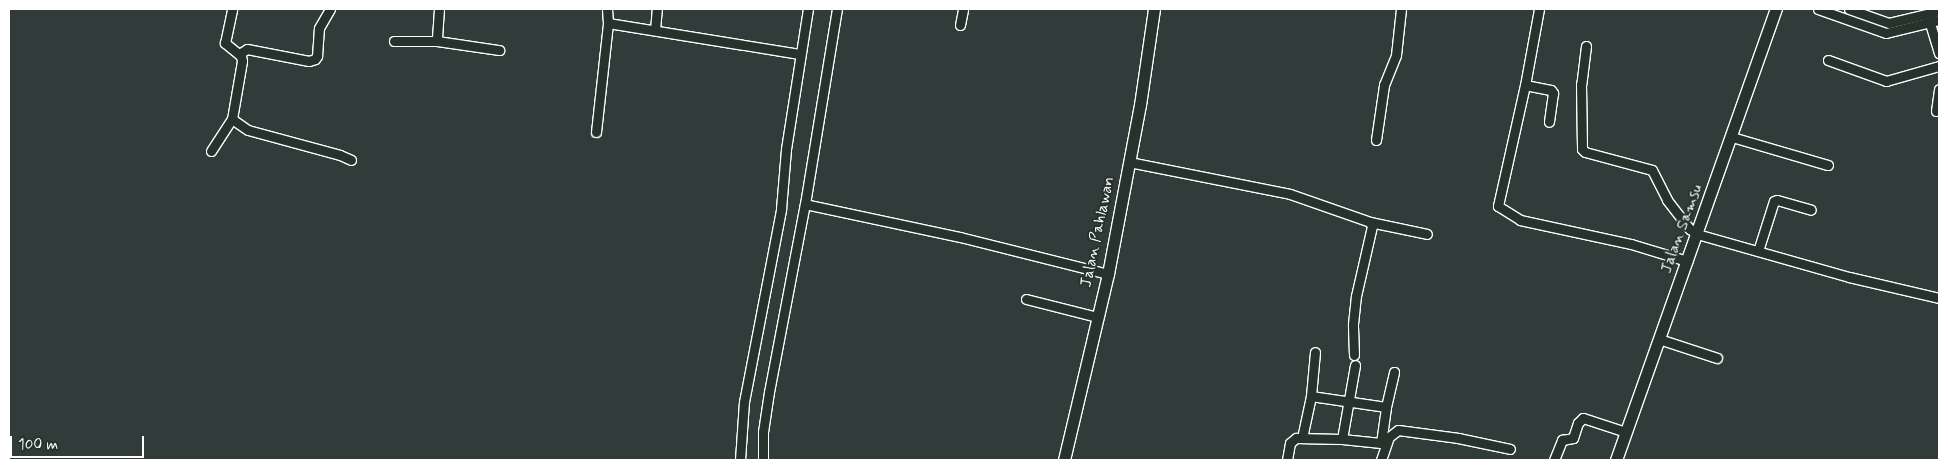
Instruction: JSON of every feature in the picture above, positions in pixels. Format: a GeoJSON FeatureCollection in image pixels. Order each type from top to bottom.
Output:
{"type":"FeatureCollection","features":[{"type":"Feature","properties":{"kind":"street"},"geometry":{"type":"LineString","coordinates":[[211,152],[232,119],[242,61],[239,54],[225,43],[232,9]]}},
{"type":"Feature","properties":{"kind":"street"},"geometry":{"type":"LineString","coordinates":[[239,54],[247,50],[309,60],[315,59],[317,56],[319,28],[330,9]]}},
{"type":"Feature","properties":{"kind":"street"},"geometry":{"type":"LineString","coordinates":[[437,41],[439,9]]}},
{"type":"Feature","properties":{"kind":"street"},"geometry":{"type":"LineString","coordinates":[[596,132],[608,23],[607,9]]}},
{"type":"Feature","properties":{"kind":"street"},"geometry":{"type":"LineString","coordinates":[[655,30],[657,9]]}},
{"type":"Feature","properties":{"kind":"street"},"geometry":{"type":"LineString","coordinates":[[740,460],[744,402],[781,209],[786,148],[808,9]]}},
{"type":"Feature","properties":{"kind":"street"},"geometry":{"type":"LineString","coordinates":[[763,460],[763,432],[769,392],[805,204],[837,9]]}},
{"type":"Feature","properties":{"kind":"street"},"geometry":{"type":"LineString","coordinates":[[960,24],[963,9]]}},
{"type":"Feature","properties":{"kind":"street","name":"Jalan Pahlawan"},"geometry":{"type":"LineString","coordinates":[[1064,460],[1108,274],[1130,162],[1154,9]]}},
{"type":"Feature","properties":{"kind":"street"},"geometry":{"type":"LineString","coordinates":[[1376,140],[1384,85],[1396,56],[1401,9]]}},
{"type":"Feature","properties":{"kind":"street"},"geometry":{"type":"LineString","coordinates":[[1539,9],[1525,85],[1498,202],[1500,208],[1520,220],[1631,244],[1687,261]]}},
{"type":"Feature","properties":{"kind":"street","name":"Jalan Samsu"},"geometry":{"type":"LineString","coordinates":[[1616,460],[1776,9]]}},
{"type":"Feature","properties":{"kind":"street"},"geometry":{"type":"LineString","coordinates":[[1818,9],[1886,33],[1928,18],[1939,11]]}},
{"type":"Feature","properties":{"kind":"street"},"geometry":{"type":"LineString","coordinates":[[1846,20],[1849,9],[1889,23],[1928,18],[1939,20]]}},
{"type":"Feature","properties":{"kind":"street"},"geometry":{"type":"LineString","coordinates":[[1928,18],[1939,53]]}},
{"type":"Feature","properties":{"kind":"street"},"geometry":{"type":"LineString","coordinates":[[608,23],[800,54]]}},
{"type":"Feature","properties":{"kind":"street"},"geometry":{"type":"LineString","coordinates":[[394,41],[437,41],[499,50]]}},
{"type":"Feature","properties":{"kind":"street"},"geometry":{"type":"LineString","coordinates":[[1586,46],[1581,84],[1582,149],[1584,152],[1648,167],[1652,170],[1676,214],[1690,230],[1697,234],[1849,277],[1939,298]]}},
{"type":"Feature","properties":{"kind":"street"},"geometry":{"type":"LineString","coordinates":[[1828,60],[1886,81],[1939,66]]}},
{"type":"Feature","properties":{"kind":"street"},"geometry":{"type":"LineString","coordinates":[[1525,85],[1551,90],[1553,93],[1549,122]]}},
{"type":"Feature","properties":{"kind":"street"},"geometry":{"type":"LineString","coordinates":[[1936,111],[1939,89]]}},
{"type":"Feature","properties":{"kind":"street"},"geometry":{"type":"LineString","coordinates":[[232,119],[248,130],[340,155],[350,160]]}},
{"type":"Feature","properties":{"kind":"street"},"geometry":{"type":"LineString","coordinates":[[1732,137],[1828,165]]}},
{"type":"Feature","properties":{"kind":"street"},"geometry":{"type":"LineString","coordinates":[[1130,162],[1290,194],[1370,222],[1427,234]]}},
{"type":"Feature","properties":{"kind":"street"},"geometry":{"type":"LineString","coordinates":[[1758,251],[1774,201],[1777,200],[1811,210]]}},
{"type":"Feature","properties":{"kind":"street"},"geometry":{"type":"LineString","coordinates":[[805,204],[960,237],[1108,274]]}},
{"type":"Feature","properties":{"kind":"street"},"geometry":{"type":"LineString","coordinates":[[1354,355],[1353,324],[1356,296],[1372,226],[1370,222]]}},
{"type":"Feature","properties":{"kind":"street"},"geometry":{"type":"LineString","coordinates":[[1026,299],[1097,317]]}},
{"type":"Feature","properties":{"kind":"street"},"geometry":{"type":"LineString","coordinates":[[1659,340],[1717,358]]}},
{"type":"Feature","properties":{"kind":"street"},"geometry":{"type":"LineString","coordinates":[[1302,438],[1311,396],[1315,352]]}},
{"type":"Feature","properties":{"kind":"street"},"geometry":{"type":"LineString","coordinates":[[1342,439],[1355,365]]}},
{"type":"Feature","properties":{"kind":"street"},"geometry":{"type":"LineString","coordinates":[[1287,460],[1290,443],[1296,438],[1342,439],[1380,444],[1394,372]]}},
{"type":"Feature","properties":{"kind":"street"},"geometry":{"type":"LineString","coordinates":[[1311,396],[1386,407]]}},
{"type":"Feature","properties":{"kind":"street"},"geometry":{"type":"LineString","coordinates":[[1554,460],[1562,440],[1574,438],[1578,423],[1583,418],[1626,432]]}},
{"type":"Feature","properties":{"kind":"street"},"geometry":{"type":"LineString","coordinates":[[1381,460],[1389,437],[1398,430],[1458,438],[1510,449]]}}]}
